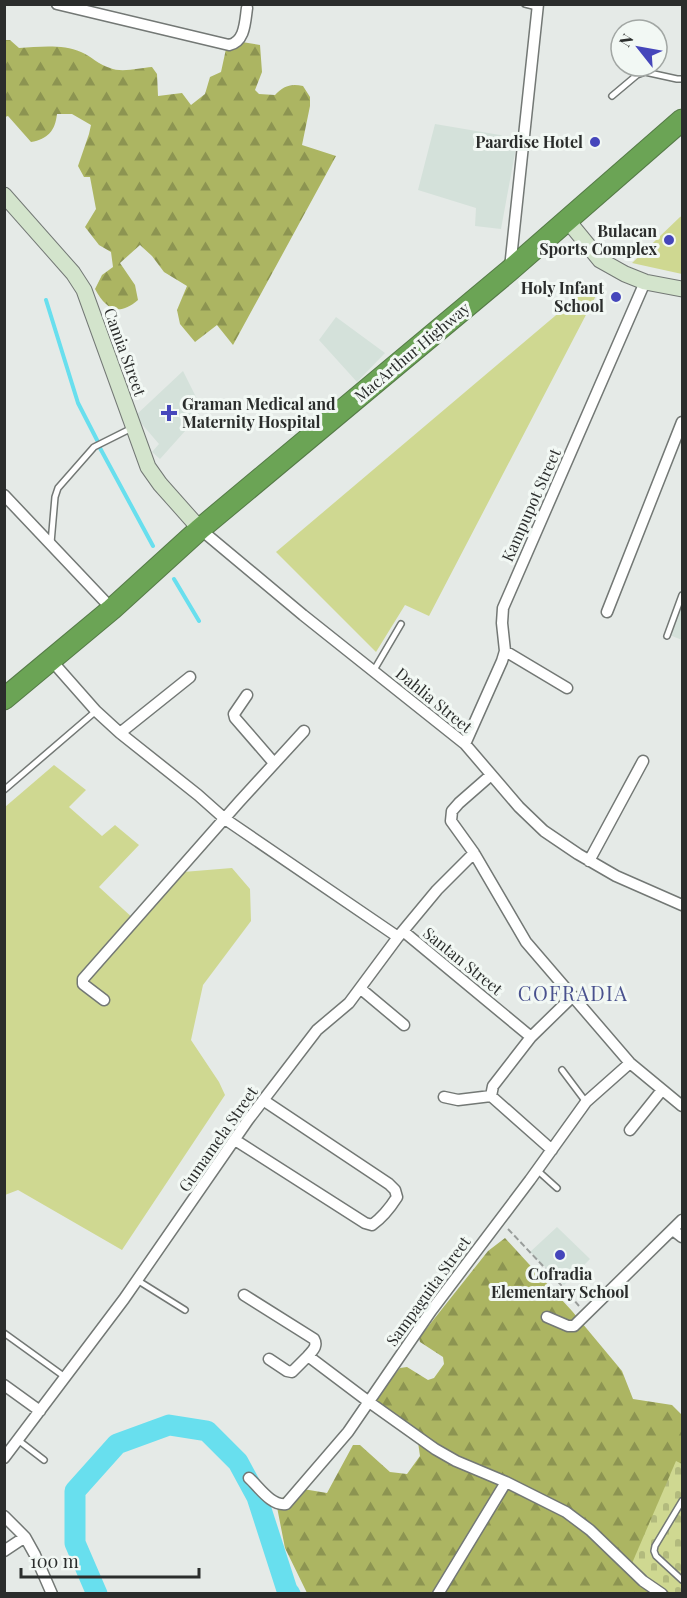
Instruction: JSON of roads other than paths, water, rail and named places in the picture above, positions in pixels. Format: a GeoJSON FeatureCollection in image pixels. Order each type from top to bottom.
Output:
{"type":"FeatureCollection","features":[{"type":"Feature","properties":{"kind":"highway","name":"MacArthur Highway"},"geometry":{"type":"LineString","coordinates":[[4,699],[112,609],[200,529],[568,221],[682,120]]}},
{"type":"Feature","properties":{"kind":"street"},"geometry":{"type":"LineString","coordinates":[[57,4],[229,45],[236,44],[240,39],[247,8]]}},
{"type":"Feature","properties":{"kind":"street"},"geometry":{"type":"LineString","coordinates":[[509,271],[538,6]]}},
{"type":"Feature","properties":{"kind":"street","name":"Camia Street"},"geometry":{"type":"LineString","coordinates":[[4,195],[73,273],[84,290],[148,467],[200,529]]}},
{"type":"Feature","properties":{"kind":"street"},"geometry":{"type":"LineString","coordinates":[[568,221],[600,260],[645,282],[682,289]]}},
{"type":"Feature","properties":{"kind":"street","name":"Kampupot Street"},"geometry":{"type":"LineString","coordinates":[[465,744],[505,651],[503,608],[645,282]]}},
{"type":"Feature","properties":{"kind":"street"},"geometry":{"type":"LineString","coordinates":[[607,612],[682,422]]}},
{"type":"Feature","properties":{"kind":"street"},"geometry":{"type":"LineString","coordinates":[[4,495],[112,609]]}},
{"type":"Feature","properties":{"kind":"street","name":"Dahlia Street"},"geometry":{"type":"LineString","coordinates":[[200,529],[303,615],[465,744],[519,807],[544,831],[616,876],[682,905]]}},
{"type":"Feature","properties":{"kind":"street"},"geometry":{"type":"LineString","coordinates":[[505,651],[567,688]]}},
{"type":"Feature","properties":{"kind":"street","name":"Santan Street"},"geometry":{"type":"LineString","coordinates":[[51,660],[96,711],[120,733],[225,819],[400,934],[531,1037]]}},
{"type":"Feature","properties":{"kind":"street"},"geometry":{"type":"LineString","coordinates":[[120,733],[190,677]]}},
{"type":"Feature","properties":{"kind":"street"},"geometry":{"type":"LineString","coordinates":[[247,695],[234,714],[235,718],[274,763]]}},
{"type":"Feature","properties":{"kind":"street"},"geometry":{"type":"LineString","coordinates":[[104,1000],[83,984],[82,979],[304,731]]}},
{"type":"Feature","properties":{"kind":"street"},"geometry":{"type":"LineString","coordinates":[[589,861],[643,761]]}},
{"type":"Feature","properties":{"kind":"street"},"geometry":{"type":"LineString","coordinates":[[490,775],[452,811],[451,820],[474,853],[526,942],[630,1063],[682,1106]]}},
{"type":"Feature","properties":{"kind":"street","name":"Gumamela Street"},"geometry":{"type":"LineString","coordinates":[[4,1458],[137,1280],[235,1140],[316,1030],[349,1003],[400,934],[437,890],[474,853]]}},
{"type":"Feature","properties":{"kind":"street"},"geometry":{"type":"LineString","coordinates":[[361,988],[405,1025]]}},
{"type":"Feature","properties":{"kind":"street"},"geometry":{"type":"LineString","coordinates":[[491,1096],[493,1086],[531,1037],[573,996]]}},
{"type":"Feature","properties":{"kind":"street","name":"Sampaguita Street"},"geometry":{"type":"LineString","coordinates":[[249,1478],[274,1503],[286,1504],[348,1432],[431,1311],[500,1221],[586,1102],[630,1063]]}},
{"type":"Feature","properties":{"kind":"street"},"geometry":{"type":"LineString","coordinates":[[630,1130],[662,1090]]}},
{"type":"Feature","properties":{"kind":"street"},"geometry":{"type":"LineString","coordinates":[[444,1097],[458,1100],[491,1096],[552,1150]]}},
{"type":"Feature","properties":{"kind":"street"},"geometry":{"type":"LineString","coordinates":[[235,1140],[365,1223],[372,1225],[383,1217],[391,1206],[397,1197],[395,1190],[389,1184],[263,1101]]}},
{"type":"Feature","properties":{"kind":"street"},"geometry":{"type":"LineString","coordinates":[[547,1317],[568,1326],[574,1326],[682,1220]]}},
{"type":"Feature","properties":{"kind":"street"},"geometry":{"type":"LineString","coordinates":[[673,1230],[682,1237]]}},
{"type":"Feature","properties":{"kind":"street"},"geometry":{"type":"LineString","coordinates":[[244,1295],[314,1339],[316,1343],[316,1347],[292,1372],[269,1359]]}},
{"type":"Feature","properties":{"kind":"street"},"geometry":{"type":"LineString","coordinates":[[308,1356],[435,1449],[566,1512],[590,1530],[643,1581],[662,1593]]}},
{"type":"Feature","properties":{"kind":"street"},"geometry":{"type":"LineString","coordinates":[[4,1385],[40,1411]]}},
{"type":"Feature","properties":{"kind":"street"},"geometry":{"type":"LineString","coordinates":[[438,1593],[506,1482]]}},
{"type":"Feature","properties":{"kind":"street"},"geometry":{"type":"LineString","coordinates":[[4,1516],[25,1537],[52,1593]]}},
{"type":"Feature","properties":{"kind":"street"},"geometry":{"type":"LineString","coordinates":[[4,1551],[25,1537]]}},
{"type":"Feature","properties":{"kind":"lane"},"geometry":{"type":"LineString","coordinates":[[525,4],[538,6]]}},
{"type":"Feature","properties":{"kind":"lane"},"geometry":{"type":"LineString","coordinates":[[612,96],[637,75],[645,72],[682,79]]}},
{"type":"Feature","properties":{"kind":"lane"},"geometry":{"type":"LineString","coordinates":[[51,545],[55,497],[58,488],[94,447],[134,428]]}},
{"type":"Feature","properties":{"kind":"lane"},"geometry":{"type":"LineString","coordinates":[[667,636],[682,595]]}},
{"type":"Feature","properties":{"kind":"lane"},"geometry":{"type":"LineString","coordinates":[[374,670],[401,624]]}},
{"type":"Feature","properties":{"kind":"lane"},"geometry":{"type":"LineString","coordinates":[[4,790],[96,711]]}},
{"type":"Feature","properties":{"kind":"lane"},"geometry":{"type":"LineString","coordinates":[[562,1070],[586,1102]]}},
{"type":"Feature","properties":{"kind":"lane"},"geometry":{"type":"LineString","coordinates":[[537,1170],[557,1188]]}},
{"type":"Feature","properties":{"kind":"lane"},"geometry":{"type":"LineString","coordinates":[[137,1280],[185,1310]]}},
{"type":"Feature","properties":{"kind":"lane"},"geometry":{"type":"LineString","coordinates":[[4,1334],[65,1377]]}},
{"type":"Feature","properties":{"kind":"lane"},"geometry":{"type":"LineString","coordinates":[[18,1440],[44,1460]]}},
{"type":"Feature","properties":{"kind":"lane"},"geometry":{"type":"LineString","coordinates":[[682,1502],[654,1551],[656,1556],[682,1580]]}},
{"type":"Feature","properties":{"kind":"waterway"},"geometry":{"type":"LineString","coordinates":[[46,300],[78,403],[97,440]]}},
{"type":"Feature","properties":{"kind":"waterway"},"geometry":{"type":"LineString","coordinates":[[100,448],[153,546]]}},
{"type":"Feature","properties":{"kind":"waterway"},"geometry":{"type":"LineString","coordinates":[[174,579],[199,621]]}},
{"type":"Feature","properties":{"kind":"waterway"},"geometry":{"type":"LineString","coordinates":[[97,1594],[75,1543],[75,1491],[117,1444],[169,1425],[207,1431],[238,1462],[257,1497],[290,1594]]}},
{"type":"Feature","properties":{"kind":"place","name":"Paardise Hotel"},"geometry":{"type":"Point","coordinates":[595,142]}},
{"type":"Feature","properties":{"kind":"place","name":"Bulacan Sports Complex"},"geometry":{"type":"Point","coordinates":[669,240]}},
{"type":"Feature","properties":{"kind":"place","name":"Holy Infant School"},"geometry":{"type":"Point","coordinates":[616,297]}},
{"type":"Feature","properties":{"kind":"place","name":"Graman Medical and Maternity Hospital"},"geometry":{"type":"Point","coordinates":[169,413]}},
{"type":"Feature","properties":{"kind":"place","name":"Cofradia Elementary School"},"geometry":{"type":"Point","coordinates":[560,1255]}},
{"type":"Feature","properties":{"kind":"district","name":"COFRADIA"},"geometry":{"type":"Point","coordinates":[573,994]}}]}
